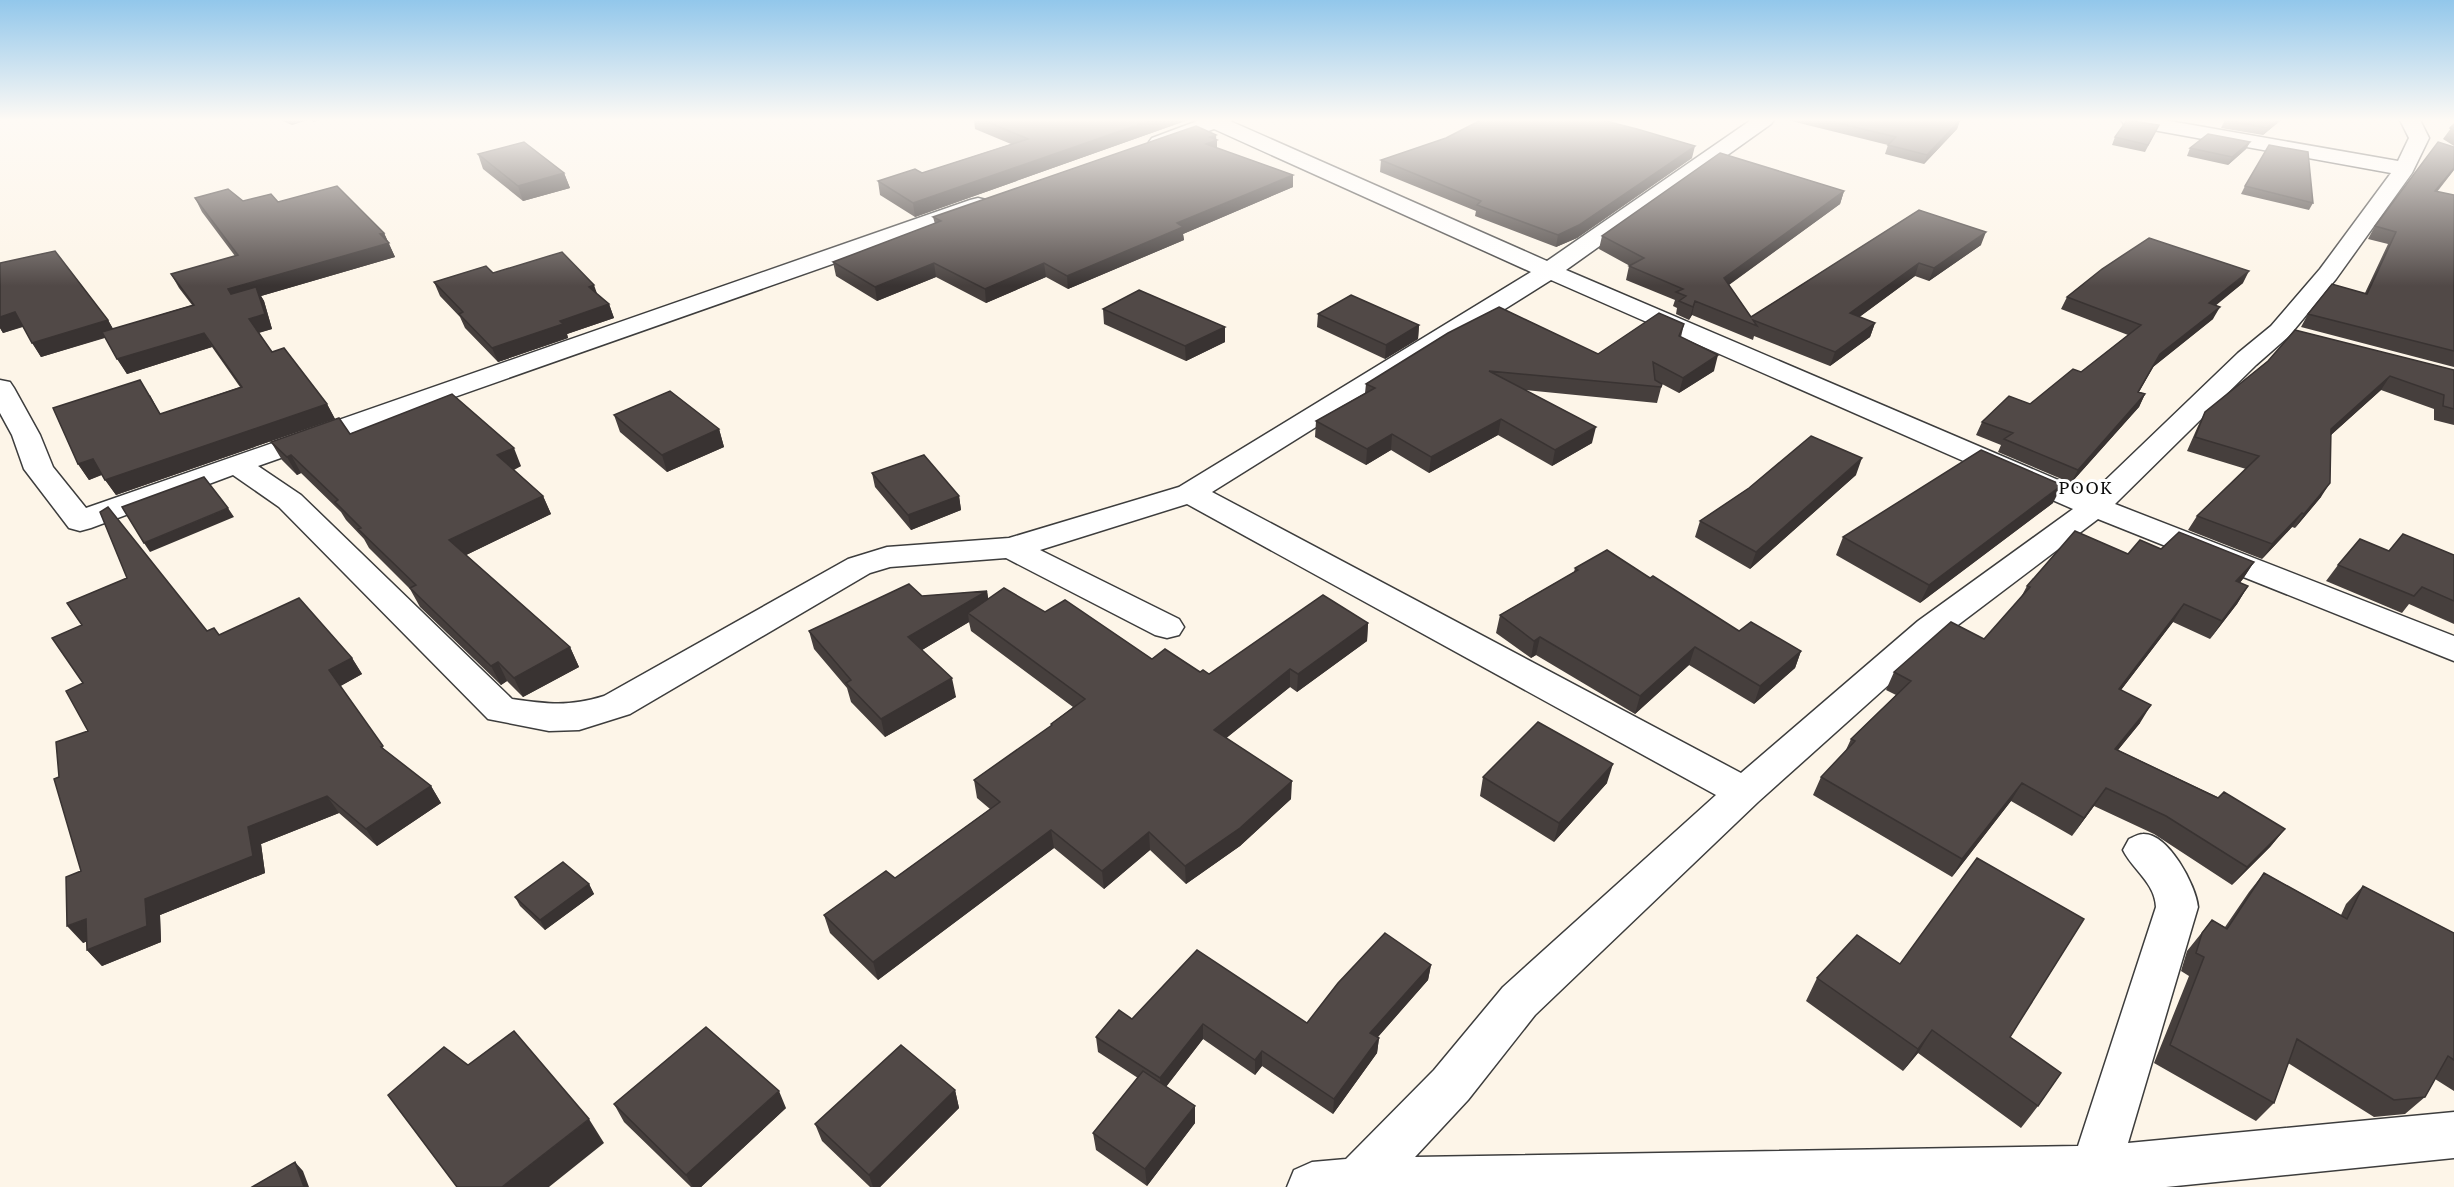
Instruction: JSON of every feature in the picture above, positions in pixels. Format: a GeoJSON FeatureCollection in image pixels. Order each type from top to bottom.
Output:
{"type":"FeatureCollection","features":[{"type":"Feature","properties":{"kind":"street"},"geometry":{"type":"LineString","coordinates":[[1336,175],[1549,271],[2095,507],[2454,649]]}},
{"type":"Feature","properties":{"kind":"street"},"geometry":{"type":"LineString","coordinates":[[236,464],[290,501],[501,710],[549,718],[579,717],[617,705],[859,566],[887,557],[1011,548],[1190,493],[1549,271],[1685,175]]}},
{"type":"Feature","properties":{"kind":"street"},"geometry":{"type":"LineString","coordinates":[[1340,1185],[1450,1085],[1518,1001],[1744,792],[1930,629],[2095,507],[2247,359],[2292,334],[2328,274],[2400,175]]}},
{"type":"Feature","properties":{"kind":"street"},"geometry":{"type":"LineString","coordinates":[[0,388],[26,435],[39,469],[80,521],[236,464],[1001,197]]}},
{"type":"Feature","properties":{"kind":"street"},"geometry":{"type":"LineString","coordinates":[[1190,493],[1744,792]]}},
{"type":"Feature","properties":{"kind":"street"},"geometry":{"type":"LineString","coordinates":[[1011,548],[1167,627]]}},
{"type":"Feature","properties":{"kind":"street"},"geometry":{"type":"LineString","coordinates":[[2088,1179],[2177,907],[2177,894],[2166,876],[2143,850]]}},
{"type":"Feature","properties":{"kind":"street"},"geometry":{"type":"LineString","coordinates":[[1340,1185],[2088,1179],[2454,1135]]}},
{"type":"Feature","properties":{"kind":"building"},"geometry":{"type":"Polygon","coordinates":[[[505,175],[556,175],[518,186],[505,175]]]}},
{"type":"Feature","properties":{"kind":"building"},"geometry":{"type":"Polygon","coordinates":[[[895,175],[992,175],[913,203],[878,181],[895,175]]]}},
{"type":"Feature","properties":{"kind":"building"},"geometry":{"type":"Polygon","coordinates":[[[1053,175],[1292,175],[1177,223],[1183,227],[1067,276],[1044,263],[985,289],[934,263],[875,287],[833,262],[941,221],[933,217],[1053,175]]]}},
{"type":"Feature","properties":{"kind":"building"},"geometry":{"type":"Polygon","coordinates":[[[1419,175],[1652,175],[1579,225],[1558,235],[1477,205],[1481,201],[1419,175]]]}},
{"type":"Feature","properties":{"kind":"building"},"geometry":{"type":"Polygon","coordinates":[[[1688,175],[1793,175],[1844,191],[1724,278],[1751,317],[1919,210],[1986,232],[1934,268],[1919,263],[1850,313],[1875,323],[1835,352],[1753,320],[1757,326],[1695,301],[1693,307],[1679,301],[1686,296],[1676,292],[1683,289],[1629,266],[1644,258],[1602,236],[1688,175]]]}},
{"type":"Feature","properties":{"kind":"building"},"geometry":{"type":"Polygon","coordinates":[[[2251,175],[2310,175],[2313,203],[2245,186],[2251,175]]]}},
{"type":"Feature","properties":{"kind":"building"},"geometry":{"type":"Polygon","coordinates":[[[2413,175],[2448,175],[2435,191],[2454,195],[2454,351],[2308,314],[2332,284],[2367,294],[2396,232],[2375,226],[2413,175]]]}},
{"type":"Feature","properties":{"kind":"building"},"geometry":{"type":"Polygon","coordinates":[[[337,186],[384,233],[380,234],[389,243],[228,289],[231,294],[256,287],[265,314],[249,319],[272,352],[284,348],[327,404],[105,480],[93,459],[78,464],[53,408],[140,380],[160,414],[242,387],[204,333],[117,359],[102,332],[194,305],[171,274],[238,255],[195,198],[228,189],[243,201],[271,194],[278,202],[337,186]]]}},
{"type":"Feature","properties":{"kind":"building"},"geometry":{"type":"Polygon","coordinates":[[[2149,238],[2249,271],[2209,303],[2220,307],[2160,354],[2138,392],[2145,394],[2078,470],[2004,439],[2013,433],[1982,422],[2009,396],[2030,404],[2073,369],[2081,372],[2141,325],[2067,297],[2102,269],[2149,238]]]}},
{"type":"Feature","properties":{"kind":"building"},"geometry":{"type":"Polygon","coordinates":[[[55,251],[108,320],[32,343],[15,312],[0,317],[0,263],[55,251]]]}},
{"type":"Feature","properties":{"kind":"building"},"geometry":{"type":"Polygon","coordinates":[[[562,252],[594,285],[589,287],[609,304],[560,321],[563,324],[492,348],[459,314],[463,312],[434,282],[486,266],[493,273],[562,252]]]}},
{"type":"Feature","properties":{"kind":"building"},"geometry":{"type":"Polygon","coordinates":[[[1139,290],[1225,327],[1185,346],[1103,309],[1139,290]]]}},
{"type":"Feature","properties":{"kind":"building"},"geometry":{"type":"Polygon","coordinates":[[[1351,295],[1419,325],[1386,345],[1318,314],[1351,295]]]}},
{"type":"Feature","properties":{"kind":"building"},"geometry":{"type":"Polygon","coordinates":[[[1499,307],[1598,354],[1659,313],[1684,324],[1679,336],[1718,355],[1683,378],[1653,362],[1655,380],[1662,384],[1661,387],[1489,371],[1596,427],[1555,450],[1501,419],[1431,457],[1392,434],[1367,449],[1316,421],[1375,388],[1366,384],[1448,333],[1499,307]]]}},
{"type":"Feature","properties":{"kind":"building"},"geometry":{"type":"Polygon","coordinates":[[[2295,330],[2454,370],[2454,409],[2443,406],[2444,395],[2390,376],[2331,429],[2330,483],[2304,514],[2302,513],[2272,544],[2197,516],[2259,456],[2195,437],[2205,412],[2268,361],[2295,330]]]}},
{"type":"Feature","properties":{"kind":"building"},"geometry":{"type":"Polygon","coordinates":[[[670,391],[719,429],[662,455],[614,415],[670,391]]]}},
{"type":"Feature","properties":{"kind":"building"},"geometry":{"type":"Polygon","coordinates":[[[452,394],[514,448],[497,455],[543,496],[449,540],[570,647],[514,678],[498,662],[491,666],[410,588],[416,585],[358,529],[361,528],[335,502],[338,500],[291,455],[287,457],[271,442],[339,418],[350,434],[452,394]]]}},
{"type":"Feature","properties":{"kind":"building"},"geometry":{"type":"Polygon","coordinates":[[[1811,436],[1862,458],[1756,552],[1700,521],[1749,488],[1811,436]]]}},
{"type":"Feature","properties":{"kind":"building"},"geometry":{"type":"Polygon","coordinates":[[[1981,450],[2062,485],[1929,585],[1843,537],[1981,450]]]}},
{"type":"Feature","properties":{"kind":"building"},"geometry":{"type":"Polygon","coordinates":[[[924,455],[959,496],[908,515],[872,473],[924,455]]]}},
{"type":"Feature","properties":{"kind":"building"},"geometry":{"type":"Polygon","coordinates":[[[204,477],[228,508],[144,543],[122,507],[204,477]]]}},
{"type":"Feature","properties":{"kind":"building"},"geometry":{"type":"Polygon","coordinates":[[[108,507],[207,631],[214,628],[219,635],[299,598],[352,658],[329,670],[383,746],[381,747],[431,786],[366,829],[327,796],[248,827],[253,856],[145,899],[147,926],[87,950],[86,919],[67,926],[66,877],[81,871],[54,779],[59,777],[56,742],[88,731],[66,691],[83,683],[52,638],[82,625],[67,603],[127,578],[100,512],[108,507]]]}},
{"type":"Feature","properties":{"kind":"building"},"geometry":{"type":"Polygon","coordinates":[[[2075,531],[2128,554],[2140,540],[2161,549],[2179,532],[2254,562],[2236,581],[2248,586],[2222,621],[2184,604],[2119,689],[2151,705],[2115,749],[2218,798],[2224,792],[2285,829],[2247,867],[2166,816],[2106,788],[2084,818],[2022,783],[1962,859],[1821,777],[1855,741],[1851,739],[1911,681],[1894,672],[1951,622],[1984,639],[2075,531]]]}},
{"type":"Feature","properties":{"kind":"building"},"geometry":{"type":"Polygon","coordinates":[[[2403,534],[2454,555],[2454,601],[2422,587],[2414,596],[2338,565],[2360,539],[2389,551],[2403,534]]]}},
{"type":"Feature","properties":{"kind":"building"},"geometry":{"type":"Polygon","coordinates":[[[1607,550],[1650,578],[1653,576],[1739,631],[1751,622],[1801,651],[1760,686],[1695,647],[1640,696],[1540,637],[1534,641],[1500,615],[1578,570],[1575,568],[1607,550]]]}},
{"type":"Feature","properties":{"kind":"building"},"geometry":{"type":"Polygon","coordinates":[[[909,584],[922,596],[987,591],[908,637],[952,678],[881,719],[846,683],[851,680],[809,631],[909,584]]]}},
{"type":"Feature","properties":{"kind":"building"},"geometry":{"type":"Polygon","coordinates":[[[1004,588],[1045,612],[1065,600],[1152,659],[1165,649],[1200,672],[1203,670],[1209,674],[1323,595],[1368,623],[1298,674],[1290,669],[1214,730],[1292,781],[1240,828],[1185,866],[1149,832],[1102,871],[1051,830],[873,962],[824,915],[886,871],[895,878],[1000,802],[974,780],[1085,699],[968,613],[1004,588]]]}},
{"type":"Feature","properties":{"kind":"building"},"geometry":{"type":"Polygon","coordinates":[[[1538,722],[1613,764],[1559,823],[1483,777],[1538,722]]]}},
{"type":"Feature","properties":{"kind":"building"},"geometry":{"type":"Polygon","coordinates":[[[1977,858],[2084,919],[2010,1037],[2061,1073],[2038,1106],[1932,1030],[1918,1049],[1817,978],[1857,935],[1900,964],[1977,858]]]}},
{"type":"Feature","properties":{"kind":"building"},"geometry":{"type":"Polygon","coordinates":[[[563,862],[589,884],[540,920],[515,897],[563,862]]]}},
{"type":"Feature","properties":{"kind":"building"},"geometry":{"type":"Polygon","coordinates":[[[2264,873],[2347,919],[2363,886],[2454,933],[2454,1060],[2448,1056],[2425,1097],[2394,1100],[2297,1039],[2274,1103],[2170,1045],[2204,957],[2196,953],[2202,933],[2212,920],[2227,929],[2264,873]]]}},
{"type":"Feature","properties":{"kind":"building"},"geometry":{"type":"Polygon","coordinates":[[[1385,933],[1431,965],[1370,1033],[1379,1038],[1334,1099],[1262,1051],[1255,1060],[1203,1024],[1160,1078],[1096,1037],[1119,1010],[1132,1019],[1197,950],[1307,1023],[1338,983],[1385,933]]]}},
{"type":"Feature","properties":{"kind":"building"},"geometry":{"type":"Polygon","coordinates":[[[706,1027],[779,1091],[686,1175],[614,1104],[706,1027]]]}},
{"type":"Feature","properties":{"kind":"building"},"geometry":{"type":"Polygon","coordinates":[[[514,1031],[589,1119],[502,1187],[457,1187],[388,1095],[444,1047],[468,1065],[514,1031]]]}},
{"type":"Feature","properties":{"kind":"building"},"geometry":{"type":"Polygon","coordinates":[[[901,1045],[955,1090],[869,1175],[815,1124],[901,1045]]]}},
{"type":"Feature","properties":{"kind":"building"},"geometry":{"type":"Polygon","coordinates":[[[1143,1071],[1195,1106],[1145,1169],[1093,1133],[1143,1071]]]}},
{"type":"Feature","properties":{"kind":"building"},"geometry":{"type":"Polygon","coordinates":[[[295,1162],[304,1187],[252,1187],[295,1162]]]}},
{"type":"Feature","properties":{"kind":"district","name":"POOK"},"geometry":{"type":"Point","coordinates":[2086,488]}}]}
